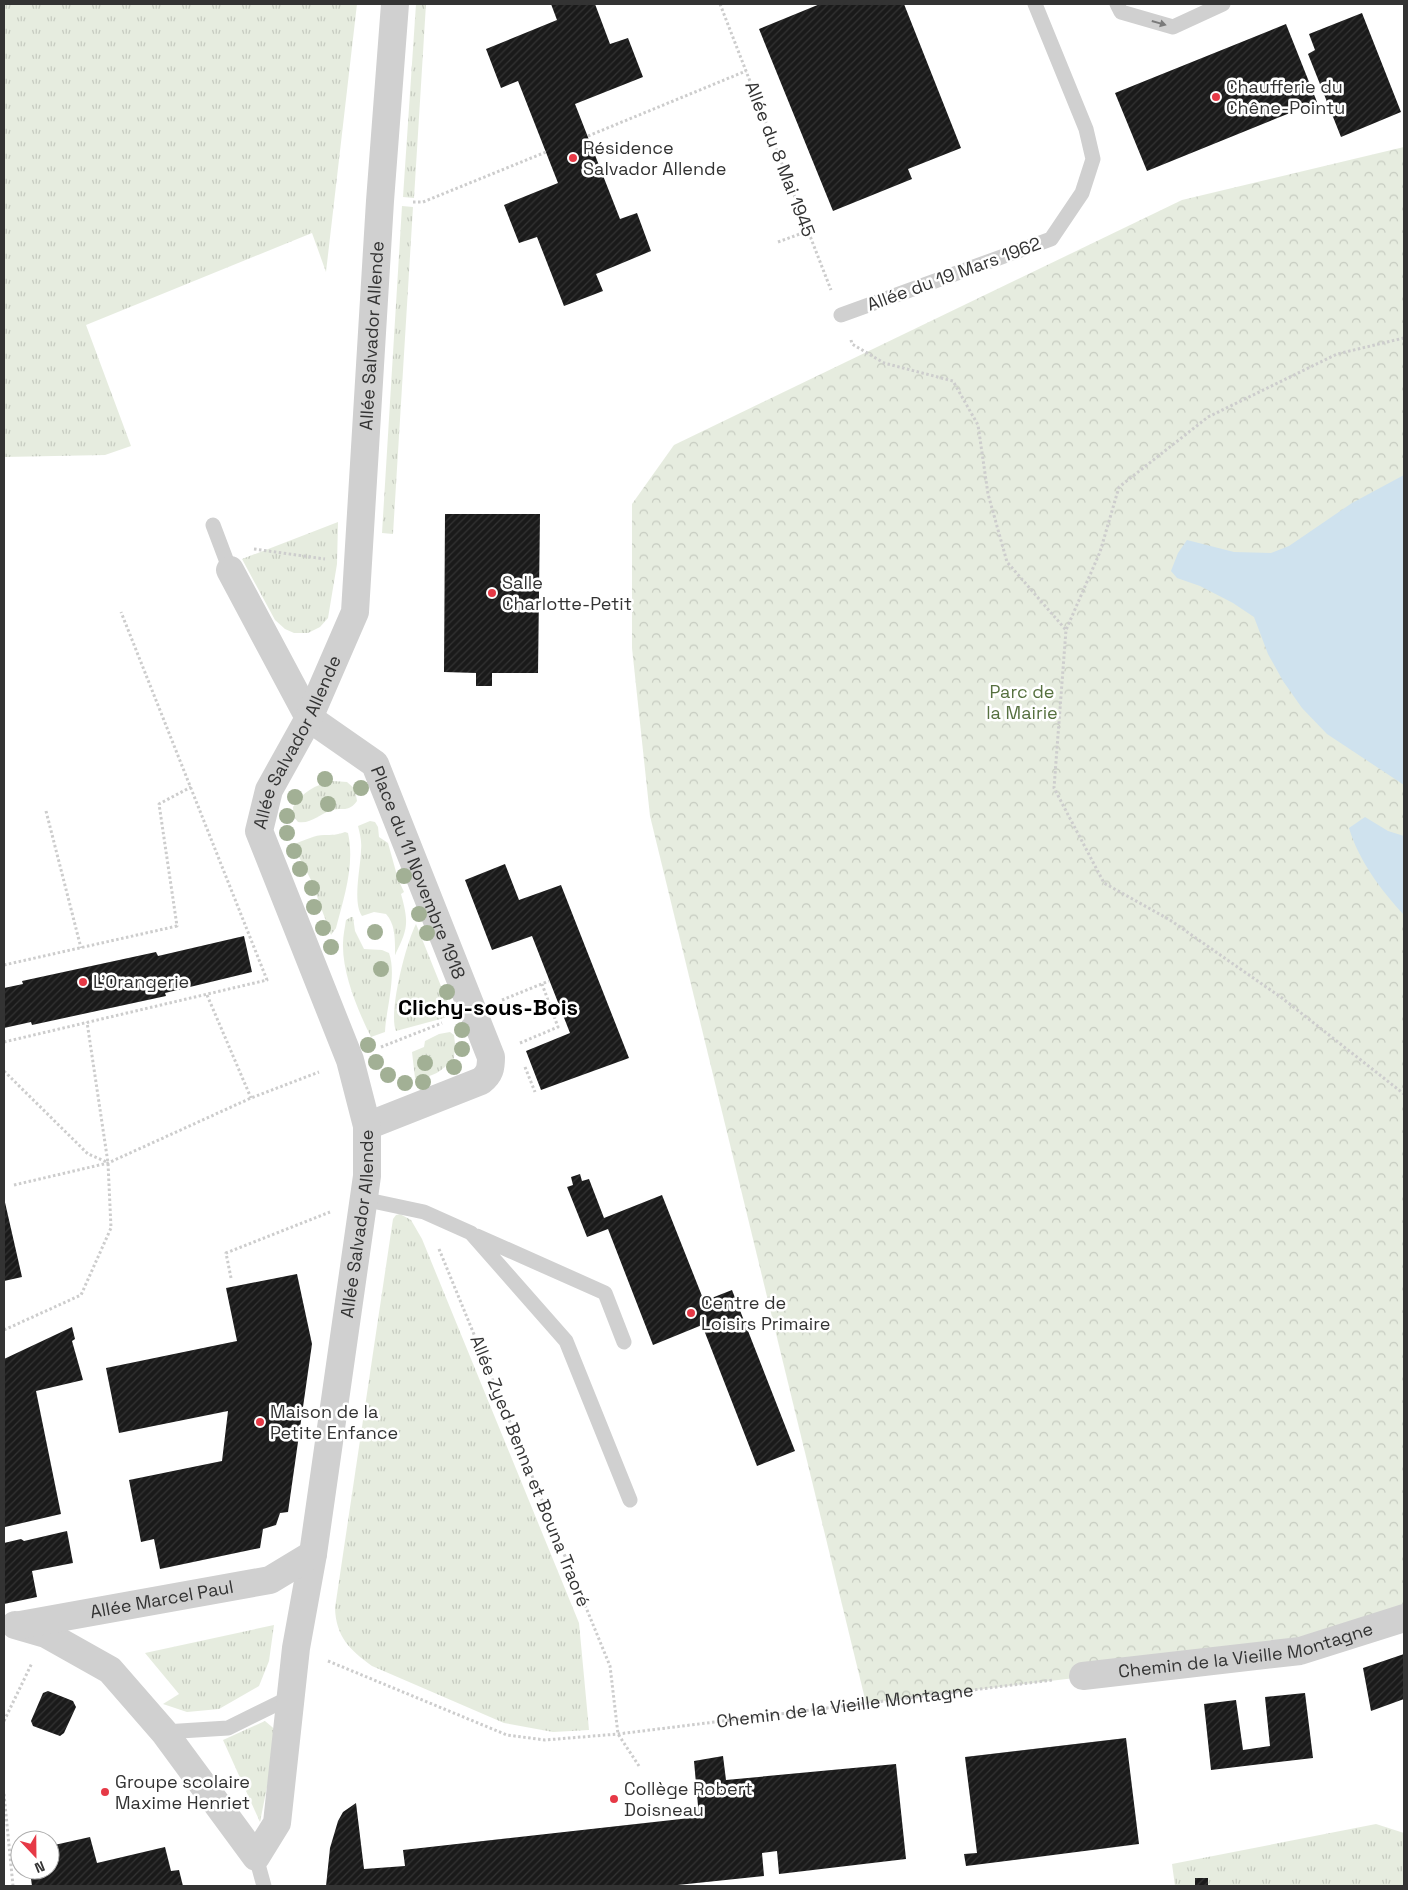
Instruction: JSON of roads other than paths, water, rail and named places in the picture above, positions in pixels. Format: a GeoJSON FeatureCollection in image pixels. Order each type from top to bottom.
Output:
{"type":"FeatureCollection","features":[{"type":"Feature","properties":{"kind":"street","name":"Allée Salvador Allende"},"geometry":{"type":"LineString","coordinates":[[256,1857],[277,1823],[296,1648],[313,1554],[367,1176],[367,1126],[350,1060],[259,831],[269,790],[308,718],[355,612],[380,201],[395,4]]}},
{"type":"Feature","properties":{"kind":"street"},"geometry":{"type":"LineString","coordinates":[[228,565],[308,718]]}},
{"type":"Feature","properties":{"kind":"street","name":"Place du 11 Novembre 1918"},"geometry":{"type":"LineString","coordinates":[[308,718],[375,764],[491,1057],[488,1075],[474,1085],[367,1126]]}},
{"type":"Feature","properties":{"kind":"street","name":"Allée Marcel Paul"},"geometry":{"type":"LineString","coordinates":[[10,1627],[270,1580],[313,1554]]}},
{"type":"Feature","properties":{"kind":"street","name":"Chemin de la Vieille Montagne"},"geometry":{"type":"LineString","coordinates":[[1083,1676],[1300,1651],[1404,1618]]}},
{"type":"Feature","properties":{"kind":"street"},"geometry":{"type":"LineString","coordinates":[[10,1627],[46,1634],[110,1670],[164,1732],[256,1857]]}},
{"type":"Feature","properties":{"kind":"lane","name":"Allée du 19 Mars 1962"},"geometry":{"type":"LineString","coordinates":[[841,315],[1052,239],[1082,193],[1093,159],[1086,129],[1035,4]]}},
{"type":"Feature","properties":{"kind":"lane"},"geometry":{"type":"LineString","coordinates":[[1118,4],[1121,12],[1172,27],[1223,4]]}},
{"type":"Feature","properties":{"kind":"lane"},"geometry":{"type":"LineString","coordinates":[[213,526],[228,565]]}},
{"type":"Feature","properties":{"kind":"lane"},"geometry":{"type":"LineString","coordinates":[[363,1199],[424,1212],[605,1293],[624,1342]]}},
{"type":"Feature","properties":{"kind":"lane"},"geometry":{"type":"LineString","coordinates":[[471,1233],[566,1341],[630,1500]]}},
{"type":"Feature","properties":{"kind":"lane"},"geometry":{"type":"LineString","coordinates":[[164,1732],[228,1728],[291,1696]]}},
{"type":"Feature","properties":{"kind":"lane"},"geometry":{"type":"LineString","coordinates":[[256,1857],[264,1886]]}},
{"type":"Feature","properties":{"kind":"water"},"geometry":{"type":"Polygon","coordinates":[[[1404,475],[1404,785],[1327,734],[1302,708],[1283,681],[1268,654],[1254,617],[1233,603],[1200,586],[1177,578],[1171,571],[1178,553],[1187,540],[1234,552],[1271,553],[1289,546],[1352,503],[1404,475]]]}},
{"type":"Feature","properties":{"kind":"water"},"geometry":{"type":"Polygon","coordinates":[[[1365,817],[1388,831],[1404,836],[1404,915],[1387,896],[1372,874],[1353,840],[1349,828],[1365,817]]]}},
{"type":"Feature","properties":{"kind":"place","name":"Chaufferie du Chêne-Pointu"},"geometry":{"type":"Point","coordinates":[1216,97]}},
{"type":"Feature","properties":{"kind":"place","name":"Résidence Salvador Allende"},"geometry":{"type":"Point","coordinates":[573,158]}},
{"type":"Feature","properties":{"kind":"place","name":"Salle Charlotte-Petit"},"geometry":{"type":"Point","coordinates":[492,593]}},
{"type":"Feature","properties":{"kind":"place","name":"L'Orangerie"},"geometry":{"type":"Point","coordinates":[83,982]}},
{"type":"Feature","properties":{"kind":"place","name":"Centre de Loisirs Primaire"},"geometry":{"type":"Point","coordinates":[691,1313]}},
{"type":"Feature","properties":{"kind":"place","name":"Maison de la Petite Enfance"},"geometry":{"type":"Point","coordinates":[260,1422]}},
{"type":"Feature","properties":{"kind":"place","name":"Groupe scolaire Maxime Henriet"},"geometry":{"type":"Point","coordinates":[105,1792]}},
{"type":"Feature","properties":{"kind":"place","name":"Collège Robert Doisneau"},"geometry":{"type":"Point","coordinates":[614,1799]}},
{"type":"Feature","properties":{"kind":"district","name":"Clichy-sous-Bois"},"geometry":{"type":"Point","coordinates":[488,1007]}},
{"type":"Feature","properties":{"kind":"park label","name":"Parc de la Mairie"},"geometry":{"type":"Point","coordinates":[1022,702]}}]}
